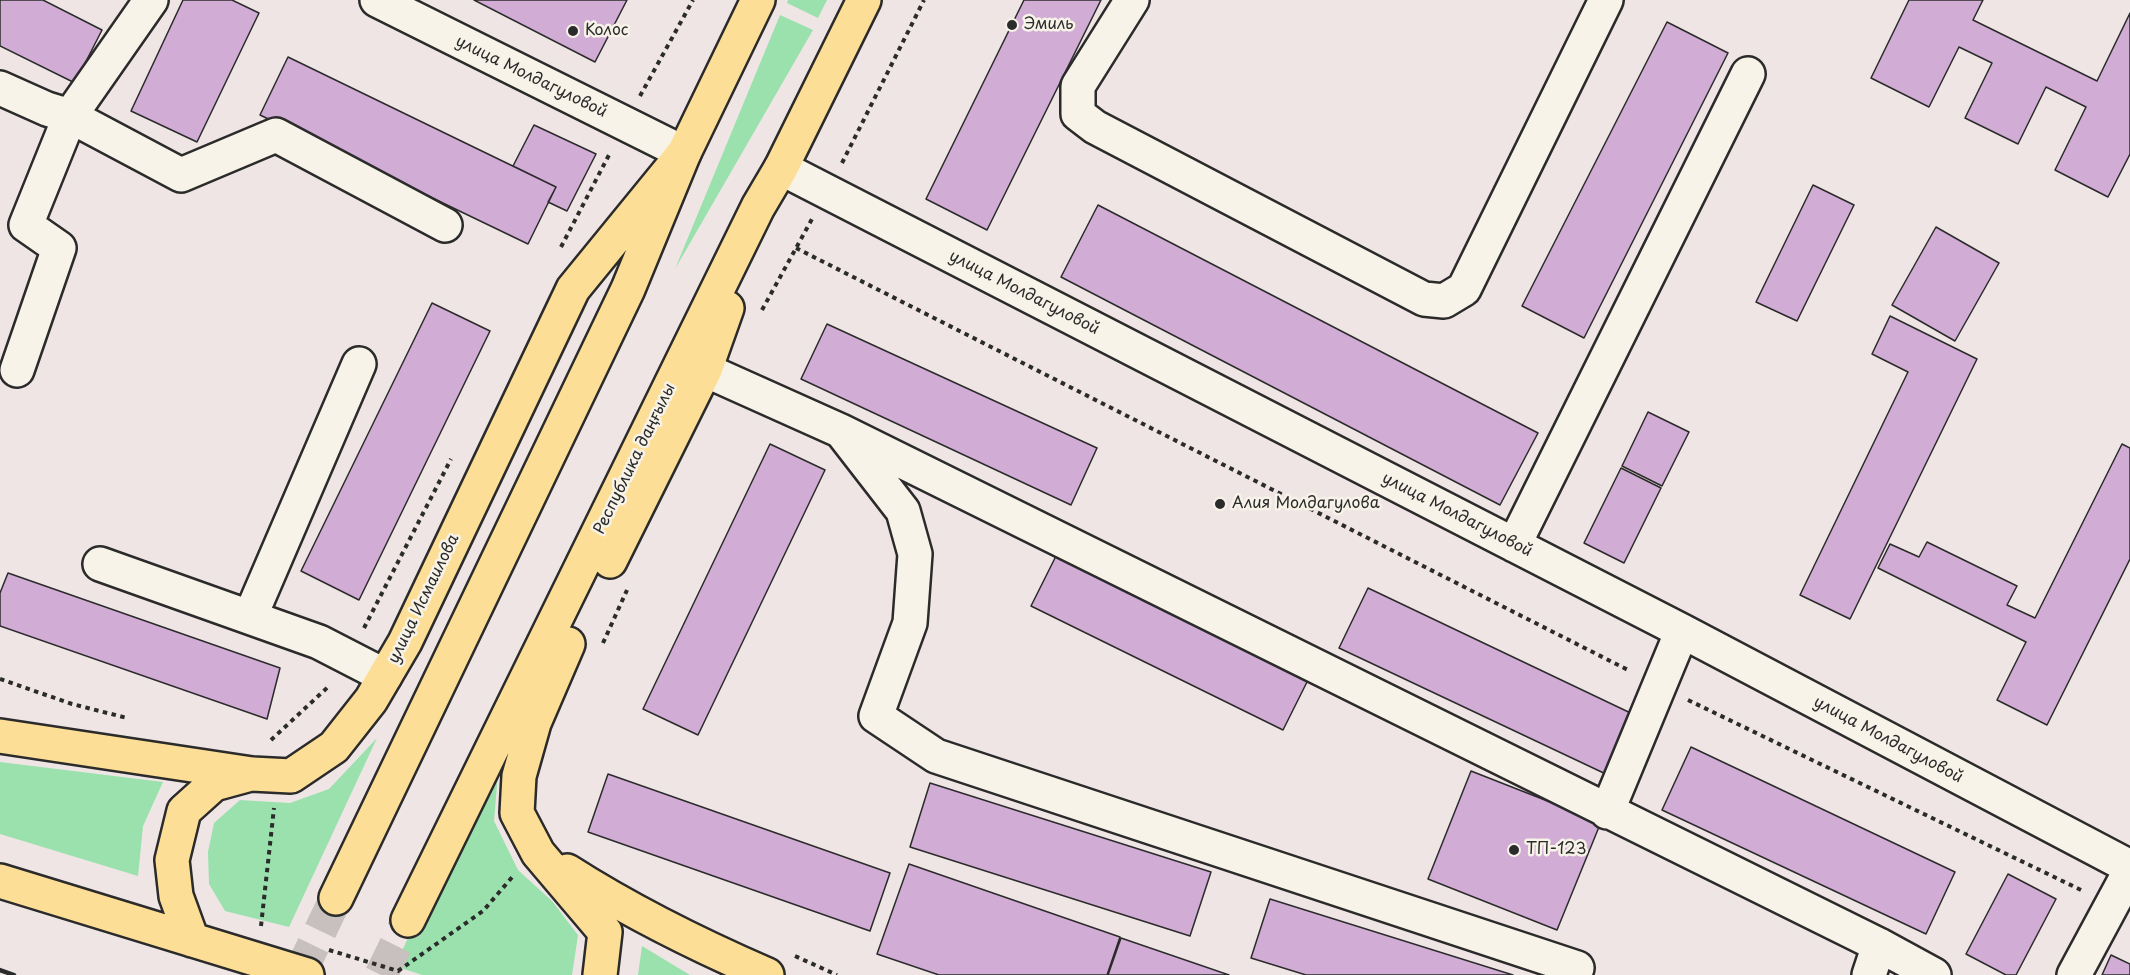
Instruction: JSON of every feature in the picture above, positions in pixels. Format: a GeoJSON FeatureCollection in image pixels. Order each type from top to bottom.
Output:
{"type":"FeatureCollection","features":[{"type":"Feature","properties":{"kind":"main road"},"geometry":{"type":"LineString","coordinates":[[336,898],[628,289],[684,153],[758,0]]}},
{"type":"Feature","properties":{"kind":"main road","name":"Республика даңғылы"},"geometry":{"type":"LineString","coordinates":[[408,920],[758,207],[781,168],[864,0]]}},
{"type":"Feature","properties":{"kind":"main road","name":"улица Исмаилова"},"geometry":{"type":"LineString","coordinates":[[0,736],[252,774],[291,776],[334,747],[371,700],[405,642],[573,289],[684,153]]}},
{"type":"Feature","properties":{"kind":"main road"},"geometry":{"type":"LineString","coordinates":[[600,975],[605,932],[538,853],[517,813],[519,776],[534,723],[556,670],[713,354],[758,207]]}},
{"type":"Feature","properties":{"kind":"main road"},"geometry":{"type":"LineString","coordinates":[[192,940],[176,896],[172,860],[184,811],[214,784],[252,774]]}},
{"type":"Feature","properties":{"kind":"main road"},"geometry":{"type":"LineString","coordinates":[[538,853],[610,899],[701,947],[767,975]]}},
{"type":"Feature","properties":{"kind":"main road"},"geometry":{"type":"LineString","coordinates":[[0,881],[307,975]]}},
{"type":"Feature","properties":{"kind":"street"},"geometry":{"type":"LineString","coordinates":[[17,370],[59,249],[26,225],[70,116],[151,0]]}},
{"type":"Feature","properties":{"kind":"street","name":"улица Молдагуловой"},"geometry":{"type":"LineString","coordinates":[[377,0],[684,153]]}},
{"type":"Feature","properties":{"kind":"street"},"geometry":{"type":"LineString","coordinates":[[1132,0],[1078,86],[1078,114],[1095,127],[1424,299],[1444,301],[1464,289],[1606,0]]}},
{"type":"Feature","properties":{"kind":"street"},"geometry":{"type":"LineString","coordinates":[[1514,545],[1748,74]]}},
{"type":"Feature","properties":{"kind":"street"},"geometry":{"type":"LineString","coordinates":[[0,88],[47,109],[70,116],[181,175],[276,135],[445,225]]}},
{"type":"Feature","properties":{"kind":"street","name":"улица Молдагуловой"},"geometry":{"type":"LineString","coordinates":[[781,168],[1682,631],[2130,869]]}},
{"type":"Feature","properties":{"kind":"street"},"geometry":{"type":"LineString","coordinates":[[250,617],[359,364]]}},
{"type":"Feature","properties":{"kind":"street"},"geometry":{"type":"LineString","coordinates":[[705,370],[841,431],[1607,812],[1874,960],[1934,975]]}},
{"type":"Feature","properties":{"kind":"street"},"geometry":{"type":"LineString","coordinates":[[841,431],[903,511],[915,554],[910,622],[876,716],[936,756],[1577,968],[1574,975]]}},
{"type":"Feature","properties":{"kind":"street"},"geometry":{"type":"LineString","coordinates":[[100,564],[319,642],[385,676]]}},
{"type":"Feature","properties":{"kind":"street"},"geometry":{"type":"LineString","coordinates":[[1607,812],[1682,631]]}},
{"type":"Feature","properties":{"kind":"street"},"geometry":{"type":"LineString","coordinates":[[2074,975],[2130,869]]}},
{"type":"Feature","properties":{"kind":"path"},"geometry":{"type":"LineString","coordinates":[[758,318],[827,192],[924,0]]}},
{"type":"Feature","properties":{"kind":"path"},"geometry":{"type":"LineString","coordinates":[[796,248],[1660,686],[2111,905]]}},
{"type":"Feature","properties":{"kind":"path"},"geometry":{"type":"LineString","coordinates":[[601,648],[631,583]]}},
{"type":"Feature","properties":{"kind":"path"},"geometry":{"type":"LineString","coordinates":[[0,679],[72,704],[128,718]]}},
{"type":"Feature","properties":{"kind":"path"},"geometry":{"type":"LineString","coordinates":[[794,955],[837,975]]}},
{"type":"Feature","properties":{"kind":"green space"},"geometry":{"type":"Polygon","coordinates":[[[788,0],[827,0],[818,18],[787,3],[788,0]]]}},
{"type":"Feature","properties":{"kind":"green space"},"geometry":{"type":"Polygon","coordinates":[[[780,15],[813,30],[675,269],[780,15]]]}},
{"type":"Feature","properties":{"kind":"green space"},"geometry":{"type":"Polygon","coordinates":[[[501,737],[494,821],[518,870],[552,901],[578,935],[572,975],[422,975],[395,966],[501,737]]]}},
{"type":"Feature","properties":{"kind":"green space"},"geometry":{"type":"Polygon","coordinates":[[[377,738],[289,927],[225,911],[209,884],[208,852],[214,823],[240,800],[290,803],[329,789],[377,738]]]}},
{"type":"Feature","properties":{"kind":"green space"},"geometry":{"type":"Polygon","coordinates":[[[0,762],[163,782],[143,826],[138,876],[0,834],[0,762]]]}},
{"type":"Feature","properties":{"kind":"green space"},"geometry":{"type":"Polygon","coordinates":[[[642,946],[690,975],[638,975],[642,946]]]}},
{"type":"Feature","properties":{"kind":"building"},"geometry":{"type":"Polygon","coordinates":[[[0,0],[43,0],[102,30],[75,83],[0,46],[0,0]]]}},
{"type":"Feature","properties":{"kind":"building"},"geometry":{"type":"Polygon","coordinates":[[[183,0],[232,0],[259,13],[197,142],[131,111],[183,0]]]}},
{"type":"Feature","properties":{"kind":"building","name":"Колос"},"geometry":{"type":"Polygon","coordinates":[[[474,0],[627,0],[595,62],[474,0]]]}},
{"type":"Feature","properties":{"kind":"building"},"geometry":{"type":"Polygon","coordinates":[[[1024,0],[1101,0],[987,230],[926,199],[1024,0]]]}},
{"type":"Feature","properties":{"kind":"building"},"geometry":{"type":"Polygon","coordinates":[[[1909,0],[1983,0],[1973,20],[2097,81],[2130,13],[2130,154],[2108,197],[2055,170],[2086,107],[2046,87],[2018,144],[1965,118],[1992,63],[1959,47],[1929,107],[1871,78],[1909,0]]]}},
{"type":"Feature","properties":{"kind":"building"},"geometry":{"type":"Polygon","coordinates":[[[1667,22],[1728,53],[1584,338],[1522,306],[1667,22]]]}},
{"type":"Feature","properties":{"kind":"building"},"geometry":{"type":"Polygon","coordinates":[[[288,57],[556,187],[528,244],[260,115],[288,57]]]}},
{"type":"Feature","properties":{"kind":"building"},"geometry":{"type":"Polygon","coordinates":[[[534,125],[596,154],[567,211],[548,202],[556,187],[513,166],[534,125]]]}},
{"type":"Feature","properties":{"kind":"building"},"geometry":{"type":"Polygon","coordinates":[[[1813,185],[1854,205],[1797,321],[1756,302],[1813,185]]]}},
{"type":"Feature","properties":{"kind":"building"},"geometry":{"type":"Polygon","coordinates":[[[1098,205],[1538,433],[1500,505],[1061,277],[1098,205]]]}},
{"type":"Feature","properties":{"kind":"building"},"geometry":{"type":"Polygon","coordinates":[[[1936,227],[1999,263],[1955,341],[1892,305],[1936,227]]]}},
{"type":"Feature","properties":{"kind":"building"},"geometry":{"type":"Polygon","coordinates":[[[432,303],[490,331],[359,600],[301,571],[432,303]]]}},
{"type":"Feature","properties":{"kind":"building"},"geometry":{"type":"Polygon","coordinates":[[[1890,316],[1977,359],[1850,619],[1800,595],[1908,372],[1872,354],[1890,316]]]}},
{"type":"Feature","properties":{"kind":"building"},"geometry":{"type":"Polygon","coordinates":[[[827,324],[1097,448],[1071,505],[801,379],[827,324]]]}},
{"type":"Feature","properties":{"kind":"building"},"geometry":{"type":"Polygon","coordinates":[[[1648,412],[1689,432],[1662,486],[1622,466],[1648,412]]]}},
{"type":"Feature","properties":{"kind":"building"},"geometry":{"type":"Polygon","coordinates":[[[770,444],[825,470],[698,735],[643,709],[770,444]]]}},
{"type":"Feature","properties":{"kind":"building"},"geometry":{"type":"Polygon","coordinates":[[[2122,444],[2130,448],[2130,559],[2047,725],[1997,700],[2026,642],[1878,568],[1890,544],[1919,557],[1927,542],[2017,586],[2007,605],[2035,618],[2122,444]]]}},
{"type":"Feature","properties":{"kind":"building"},"geometry":{"type":"Polygon","coordinates":[[[1621,468],[1661,488],[1624,563],[1584,543],[1621,468]]]}},
{"type":"Feature","properties":{"kind":"building"},"geometry":{"type":"Polygon","coordinates":[[[1059,550],[1311,674],[1283,730],[1031,606],[1059,550]]]}},
{"type":"Feature","properties":{"kind":"building"},"geometry":{"type":"Polygon","coordinates":[[[8,573],[280,668],[267,719],[0,626],[0,593],[8,573]]]}},
{"type":"Feature","properties":{"kind":"building"},"geometry":{"type":"Polygon","coordinates":[[[1368,588],[1639,717],[1610,776],[1339,648],[1368,588]]]}},
{"type":"Feature","properties":{"kind":"building"},"geometry":{"type":"Polygon","coordinates":[[[1691,747],[1955,872],[1926,934],[1662,810],[1691,747]]]}},
{"type":"Feature","properties":{"kind":"building","name":"ТП-123"},"geometry":{"type":"Polygon","coordinates":[[[1471,771],[1601,822],[1557,930],[1428,879],[1471,771]]]}},
{"type":"Feature","properties":{"kind":"building"},"geometry":{"type":"Polygon","coordinates":[[[608,774],[890,873],[870,931],[588,832],[608,774]]]}},
{"type":"Feature","properties":{"kind":"building"},"geometry":{"type":"Polygon","coordinates":[[[930,783],[1211,872],[1190,936],[910,847],[930,783]]]}},
{"type":"Feature","properties":{"kind":"building"},"geometry":{"type":"Polygon","coordinates":[[[909,864],[1120,937],[1107,975],[939,975],[877,954],[909,864]]]}},
{"type":"Feature","properties":{"kind":"building"},"geometry":{"type":"Polygon","coordinates":[[[2008,874],[2056,899],[2016,975],[2006,975],[1966,954],[2008,874]]]}},
{"type":"Feature","properties":{"kind":"building"},"geometry":{"type":"Polygon","coordinates":[[[1270,899],[1513,975],[1306,975],[1251,958],[1270,899]]]}},
{"type":"Feature","properties":{"kind":"building"},"geometry":{"type":"Polygon","coordinates":[[[1121,938],[1229,975],[1108,975],[1121,938]]]}},
{"type":"Feature","properties":{"kind":"building"},"geometry":{"type":"Polygon","coordinates":[[[2111,955],[2130,964],[2130,975],[2102,975],[2111,955]]]}},
{"type":"Feature","properties":{"kind":"tunnel"},"geometry":{"type":"LineString","coordinates":[[299,975],[336,898]]}},
{"type":"Feature","properties":{"kind":"tunnel"},"geometry":{"type":"LineString","coordinates":[[381,975],[408,920]]}},
{"type":"Feature","properties":{"kind":"railway"},"geometry":{"type":"LineString","coordinates":[[0,970],[14,975]]}},
{"type":"Feature","properties":{"kind":"place","name":"Эмиль"},"geometry":{"type":"Point","coordinates":[1012,25]}},
{"type":"Feature","properties":{"kind":"place","name":"Колос"},"geometry":{"type":"Point","coordinates":[573,31]}},
{"type":"Feature","properties":{"kind":"place","name":"Алия Молдагулова"},"geometry":{"type":"Point","coordinates":[1220,504]}},
{"type":"Feature","properties":{"kind":"place","name":"ТП-123"},"geometry":{"type":"Point","coordinates":[1514,850]}}]}
